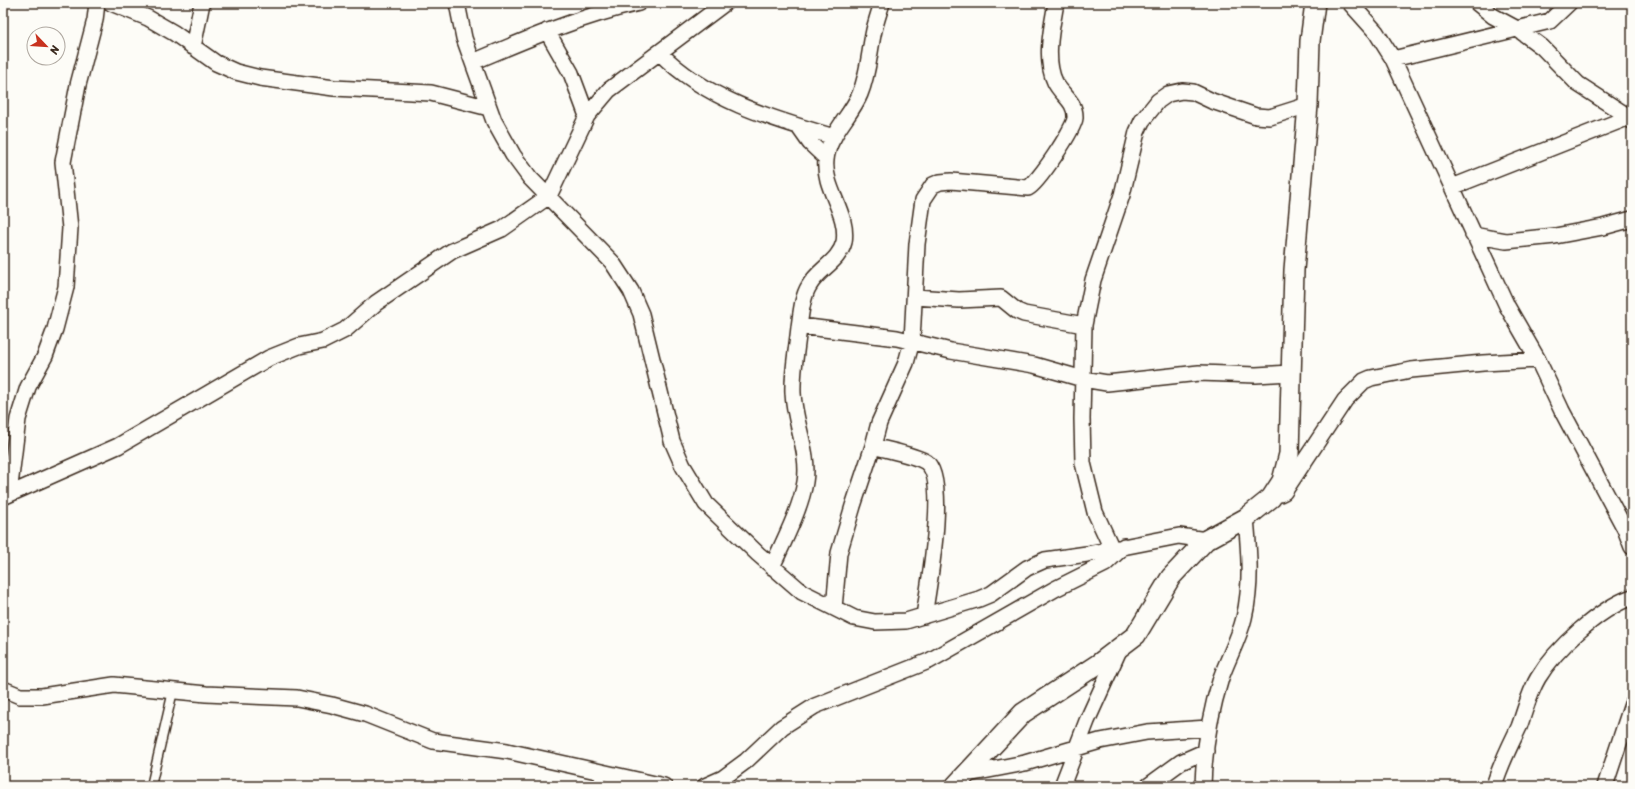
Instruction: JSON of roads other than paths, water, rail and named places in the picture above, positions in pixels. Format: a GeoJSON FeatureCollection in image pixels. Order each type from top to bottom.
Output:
{"type":"FeatureCollection","features":[{"type":"Feature","properties":{"kind":"street"},"geometry":{"type":"LineString","coordinates":[[6,496],[18,419],[28,386],[45,356],[55,329],[66,287],[70,228],[63,162],[78,85],[95,20],[97,3]]}},
{"type":"Feature","properties":{"kind":"street"},"geometry":{"type":"LineString","coordinates":[[111,3],[148,18],[216,62],[236,72],[260,78],[334,88],[431,93],[489,108]]}},
{"type":"Feature","properties":{"kind":"street"},"geometry":{"type":"LineString","coordinates":[[193,47],[202,3]]}},
{"type":"Feature","properties":{"kind":"street"},"geometry":{"type":"LineString","coordinates":[[457,3],[464,38],[489,108],[494,121],[513,155],[530,178],[612,262],[631,291],[641,314],[672,441],[683,466],[706,504],[772,567],[802,592],[854,618],[875,622],[906,621],[979,600],[1041,561],[1179,536],[1206,540]]}},
{"type":"Feature","properties":{"kind":"street"},"geometry":{"type":"LineString","coordinates":[[473,62],[548,31],[616,8],[639,3]]}},
{"type":"Feature","properties":{"kind":"street"},"geometry":{"type":"LineString","coordinates":[[6,496],[118,446],[269,358],[299,346],[323,341],[345,330],[376,303],[452,251],[502,229],[549,196],[586,116],[609,90],[726,3]]}},
{"type":"Feature","properties":{"kind":"street"},"geometry":{"type":"LineString","coordinates":[[772,567],[787,535],[805,482],[803,450],[793,393],[800,326],[809,286],[828,267],[844,242],[843,218],[829,183],[826,170],[826,158],[834,137],[852,111],[866,78],[873,34],[882,3]]}},
{"type":"Feature","properties":{"kind":"street"},"geometry":{"type":"LineString","coordinates":[[834,608],[839,553],[879,423],[906,363],[912,341],[915,268],[923,200],[930,188],[940,182],[951,181],[1028,188],[1034,184],[1043,173],[1072,128],[1075,118],[1073,106],[1068,97],[1057,85],[1052,70],[1050,51],[1056,3]]}},
{"type":"Feature","properties":{"kind":"street"},"geometry":{"type":"LineString","coordinates":[[1271,498],[1282,481],[1289,454],[1290,373],[1294,270],[1308,105],[1310,41],[1315,3]]}},
{"type":"Feature","properties":{"kind":"street"},"geometry":{"type":"LineString","coordinates":[[1350,3],[1376,32],[1393,59],[1507,306],[1538,360],[1562,411],[1625,529],[1632,548]]}},
{"type":"Feature","properties":{"kind":"street"},"geometry":{"type":"LineString","coordinates":[[1477,3],[1493,16],[1519,30],[1542,47],[1578,84],[1631,118]]}},
{"type":"Feature","properties":{"kind":"street"},"geometry":{"type":"LineString","coordinates":[[1393,59],[1519,30],[1550,21],[1569,3]]}},
{"type":"Feature","properties":{"kind":"street"},"geometry":{"type":"LineString","coordinates":[[548,31],[571,73],[586,116]]}},
{"type":"Feature","properties":{"kind":"street"},"geometry":{"type":"LineString","coordinates":[[660,53],[674,67],[694,82],[726,98],[798,126],[834,137]]}},
{"type":"Feature","properties":{"kind":"street"},"geometry":{"type":"LineString","coordinates":[[1118,547],[1095,512],[1083,463],[1084,325],[1093,280],[1122,195],[1137,132],[1142,121],[1158,101],[1168,94],[1187,90],[1238,111],[1256,116],[1270,117],[1308,105]]}},
{"type":"Feature","properties":{"kind":"street"},"geometry":{"type":"LineString","coordinates":[[1452,187],[1631,118]]}},
{"type":"Feature","properties":{"kind":"street"},"geometry":{"type":"LineString","coordinates":[[798,126],[810,143],[826,158]]}},
{"type":"Feature","properties":{"kind":"street"},"geometry":{"type":"LineString","coordinates":[[1473,235],[1506,241],[1555,236],[1603,227],[1632,219]]}},
{"type":"Feature","properties":{"kind":"street"},"geometry":{"type":"LineString","coordinates":[[915,297],[959,300],[1001,298],[1017,311],[1024,314],[1084,325]]}},
{"type":"Feature","properties":{"kind":"street"},"geometry":{"type":"LineString","coordinates":[[800,326],[868,333],[912,341],[951,351],[1034,366],[1083,379],[1107,383],[1199,373],[1256,375],[1290,373]]}},
{"type":"Feature","properties":{"kind":"street"},"geometry":{"type":"LineString","coordinates":[[962,780],[1023,713],[1098,664],[1136,635],[1171,577],[1206,540],[1246,518],[1271,498],[1284,492],[1345,400],[1364,381],[1371,378],[1411,370],[1482,363],[1538,360]]}},
{"type":"Feature","properties":{"kind":"street"},"geometry":{"type":"LineString","coordinates":[[873,446],[923,461],[933,472],[937,527],[924,616]]}},
{"type":"Feature","properties":{"kind":"street"},"geometry":{"type":"LineString","coordinates":[[1203,786],[1208,728],[1222,677],[1235,648],[1244,618],[1249,585],[1249,552],[1246,518]]}},
{"type":"Feature","properties":{"kind":"street"},"geometry":{"type":"LineString","coordinates":[[705,786],[723,778],[746,761],[782,727],[815,706],[929,661],[1055,589],[1105,564],[1118,547]]}},
{"type":"Feature","properties":{"kind":"street"},"geometry":{"type":"LineString","coordinates":[[1494,786],[1500,765],[1538,679],[1554,656],[1580,630],[1621,601],[1632,597]]}},
{"type":"Feature","properties":{"kind":"street"},"geometry":{"type":"LineString","coordinates":[[1062,786],[1076,749],[1120,648]]}},
{"type":"Feature","properties":{"kind":"street"},"geometry":{"type":"LineString","coordinates":[[3,689],[20,696],[42,696],[114,686],[298,698],[332,704],[388,722],[418,736],[433,741],[507,751],[599,779],[664,786]]}},
{"type":"Feature","properties":{"kind":"street"},"geometry":{"type":"LineString","coordinates":[[1605,786],[1632,704]]}},
{"type":"Feature","properties":{"kind":"street"},"geometry":{"type":"LineString","coordinates":[[962,780],[1100,741],[1147,732],[1208,728]]}},
{"type":"Feature","properties":{"kind":"street"},"geometry":{"type":"LineString","coordinates":[[1148,786],[1181,762],[1206,752]]}},
{"type":"Feature","properties":{"kind":"lane"},"geometry":{"type":"LineString","coordinates":[[151,786],[173,691]]}}]}
